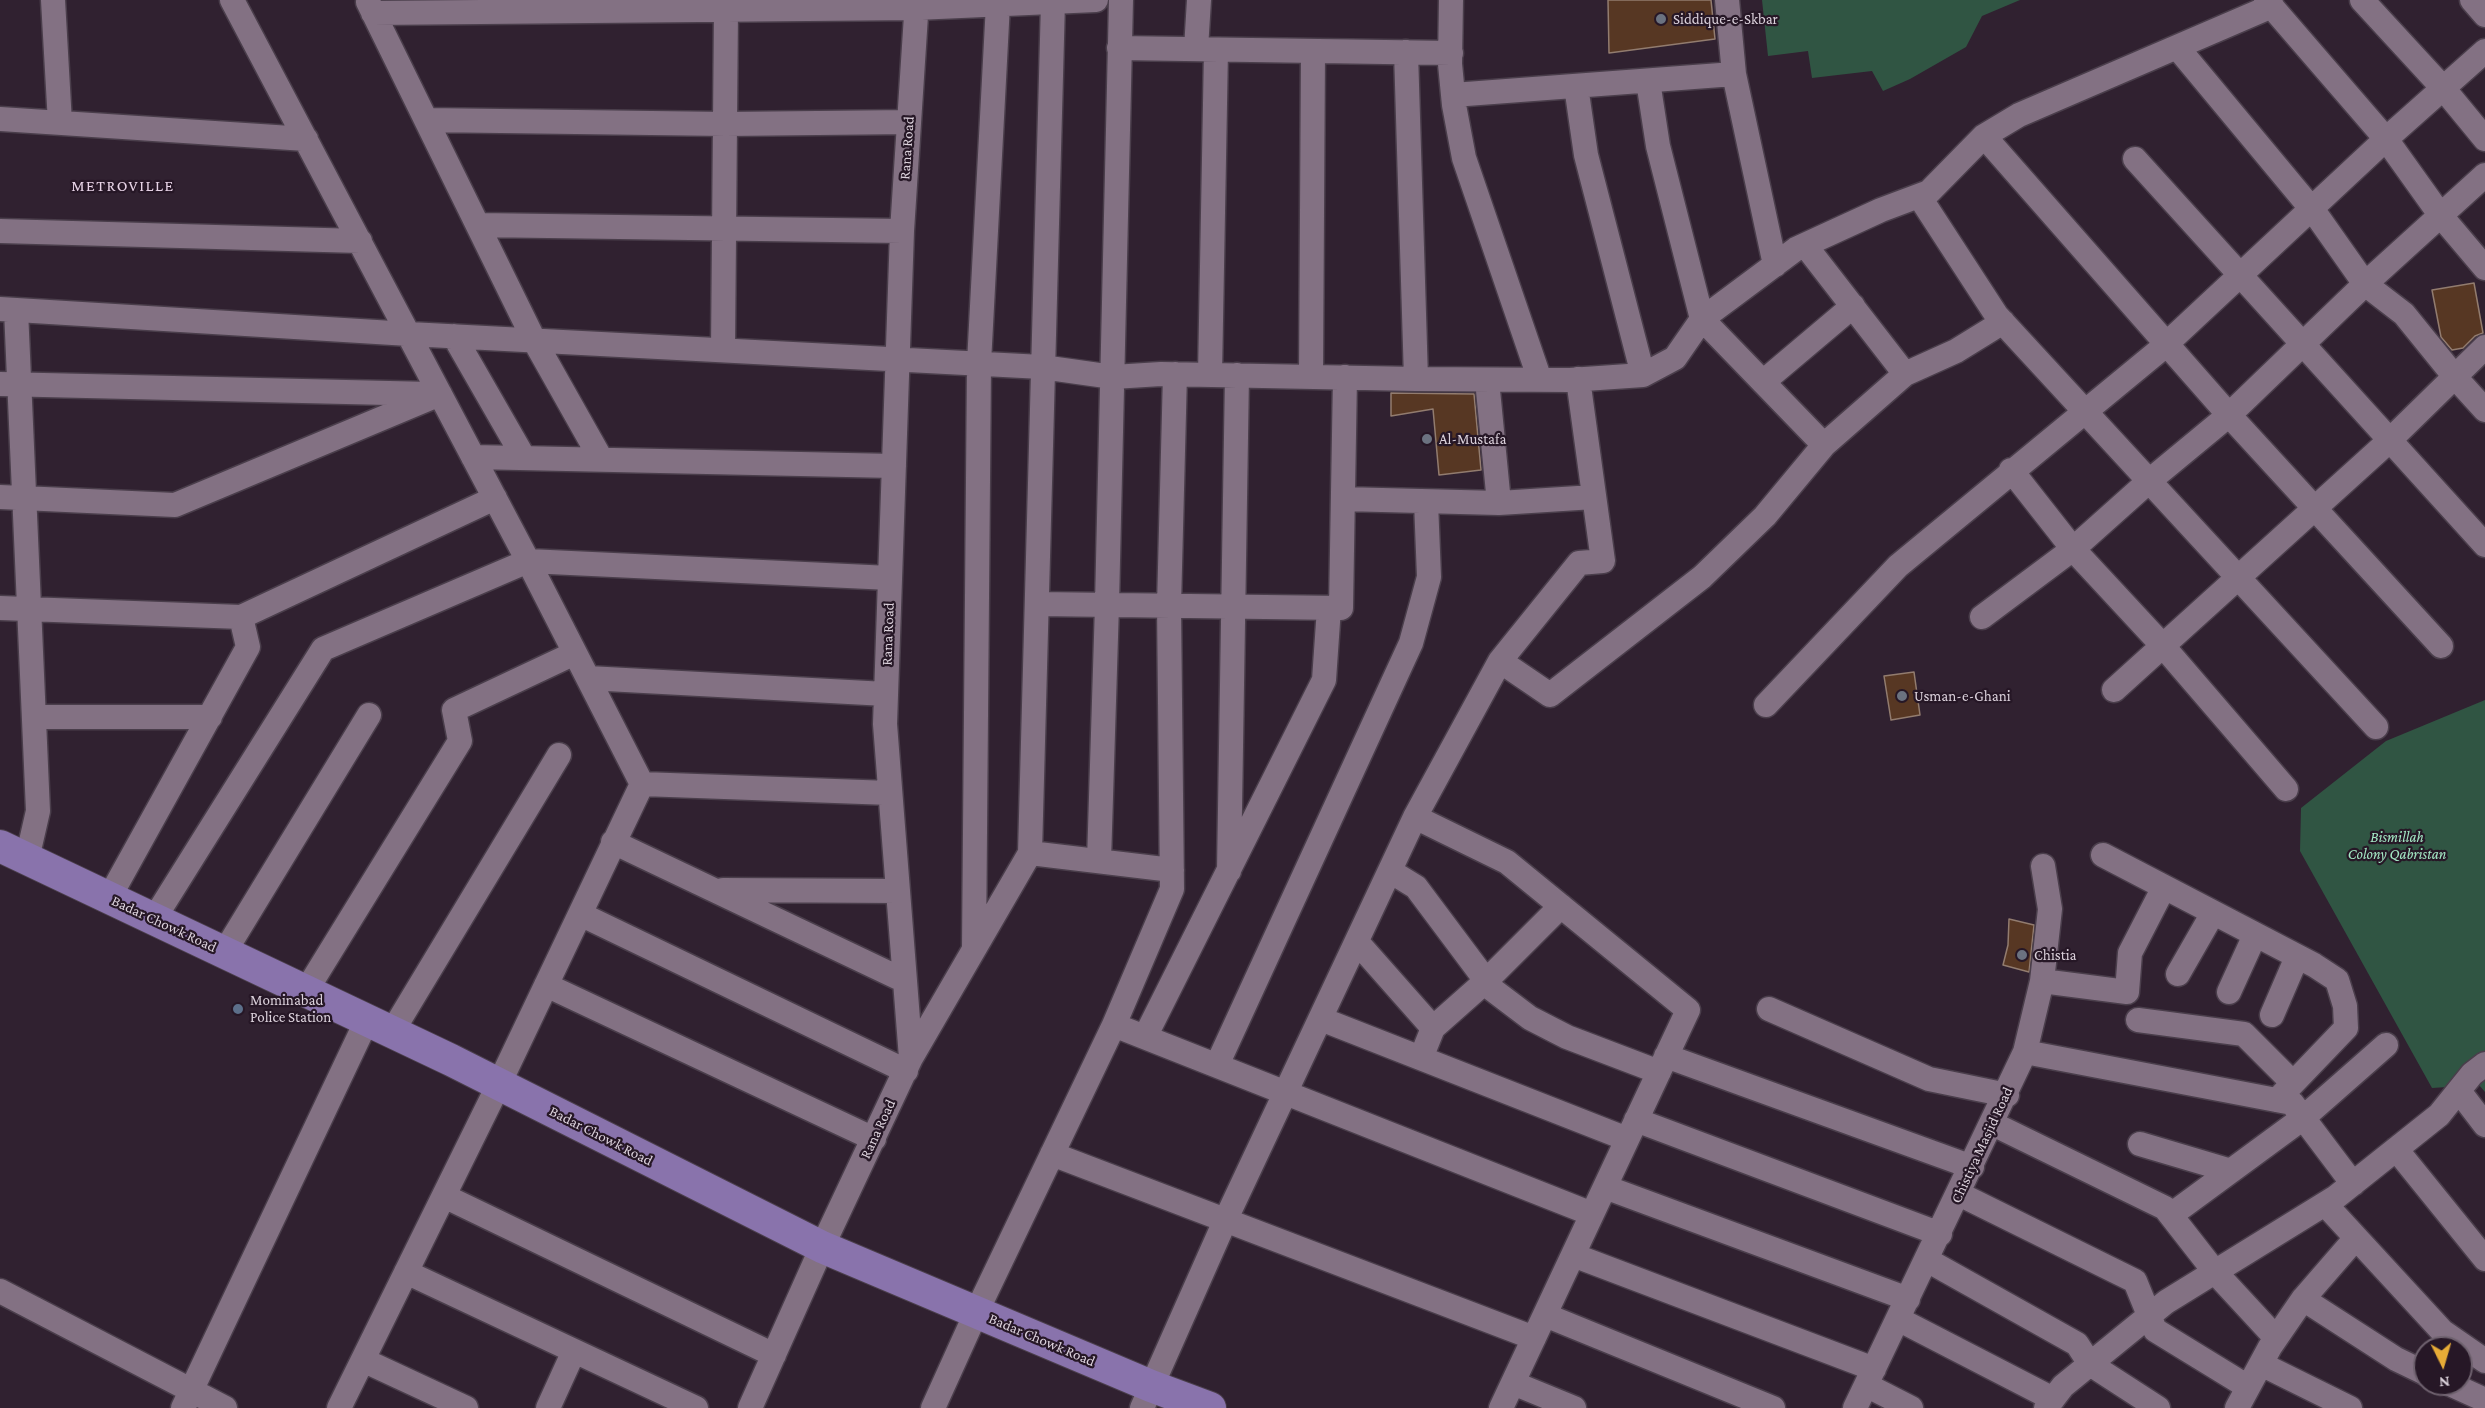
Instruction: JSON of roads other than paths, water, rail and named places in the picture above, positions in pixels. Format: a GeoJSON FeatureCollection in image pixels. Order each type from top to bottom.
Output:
{"type":"FeatureCollection","features":[{"type":"Feature","properties":{"kind":"main road","name":"Badar Chowk Road"},"geometry":{"type":"LineString","coordinates":[[13,853],[380,1026],[822,1247],[976,1313],[1147,1397],[1210,1408]]}},
{"type":"Feature","properties":{"kind":"street"},"geometry":{"type":"LineString","coordinates":[[53,0],[60,123]]}},
{"type":"Feature","properties":{"kind":"street"},"geometry":{"type":"LineString","coordinates":[[232,0],[528,561],[642,783]]}},
{"type":"Feature","properties":{"kind":"street"},"geometry":{"type":"LineString","coordinates":[[601,459],[534,340],[370,6],[726,10],[1096,0]]}},
{"type":"Feature","properties":{"kind":"street"},"geometry":{"type":"LineString","coordinates":[[1099,861],[1113,377],[1120,0]]}},
{"type":"Feature","properties":{"kind":"street"},"geometry":{"type":"LineString","coordinates":[[1199,0],[1206,49],[1210,375]]}},
{"type":"Feature","properties":{"kind":"street"},"geometry":{"type":"LineString","coordinates":[[1451,0],[1450,52],[1453,95],[1464,158],[1540,380]]}},
{"type":"Feature","properties":{"kind":"street"},"geometry":{"type":"LineString","coordinates":[[1727,0],[1734,74],[1774,265]]}},
{"type":"Feature","properties":{"kind":"street"},"geometry":{"type":"LineString","coordinates":[[2362,0],[2443,88],[2485,139]]}},
{"type":"Feature","properties":{"kind":"street"},"geometry":{"type":"LineString","coordinates":[[2472,0],[2485,15]]}},
{"type":"Feature","properties":{"kind":"street"},"geometry":{"type":"LineString","coordinates":[[580,914],[909,1065],[1030,853],[1053,2]]}},
{"type":"Feature","properties":{"kind":"street"},"geometry":{"type":"LineString","coordinates":[[13,853],[38,811],[26,499],[10,385],[8,310],[409,334],[979,363],[1042,367],[1113,377],[1174,374],[1540,380],[1643,375],[1676,358],[1702,319],[1774,265],[1805,245],[1881,210],[1929,192],[1984,136],[2019,115],[2176,47],[2269,3],[2386,139],[2441,216],[2485,268]]}},
{"type":"Feature","properties":{"kind":"street","name":"Rana Road"},"geometry":{"type":"LineString","coordinates":[[750,1408],[822,1247],[909,1065],[905,981],[885,724],[902,231],[917,4]]}},
{"type":"Feature","properties":{"kind":"street"},"geometry":{"type":"LineString","coordinates":[[974,951],[979,363],[998,4]]}},
{"type":"Feature","properties":{"kind":"street"},"geometry":{"type":"LineString","coordinates":[[723,350],[726,10]]}},
{"type":"Feature","properties":{"kind":"street"},"geometry":{"type":"LineString","coordinates":[[2176,47],[2310,210],[2365,284],[2404,314],[2485,410]]}},
{"type":"Feature","properties":{"kind":"street"},"geometry":{"type":"LineString","coordinates":[[1119,48],[1450,52]]}},
{"type":"Feature","properties":{"kind":"street"},"geometry":{"type":"LineString","coordinates":[[1311,377],[1313,51]]}},
{"type":"Feature","properties":{"kind":"street"},"geometry":{"type":"LineString","coordinates":[[1766,705],[1898,566],[2011,470],[2166,344],[2386,139],[2485,51]]}},
{"type":"Feature","properties":{"kind":"street"},"geometry":{"type":"LineString","coordinates":[[1406,52],[1416,379]]}},
{"type":"Feature","properties":{"kind":"street"},"geometry":{"type":"LineString","coordinates":[[1453,95],[1734,74]]}},
{"type":"Feature","properties":{"kind":"street"},"geometry":{"type":"LineString","coordinates":[[1648,81],[1658,146],[1702,319],[1824,445]]}},
{"type":"Feature","properties":{"kind":"street"},"geometry":{"type":"LineString","coordinates":[[1576,86],[1586,155],[1643,375]]}},
{"type":"Feature","properties":{"kind":"street"},"geometry":{"type":"LineString","coordinates":[[0,119],[306,139]]}},
{"type":"Feature","properties":{"kind":"street"},"geometry":{"type":"LineString","coordinates":[[426,120],[726,124],[909,122]]}},
{"type":"Feature","properties":{"kind":"street"},"geometry":{"type":"LineString","coordinates":[[1984,136],[2229,415],[2441,646]]}},
{"type":"Feature","properties":{"kind":"street"},"geometry":{"type":"LineString","coordinates":[[2135,159],[2485,545]]}},
{"type":"Feature","properties":{"kind":"street"},"geometry":{"type":"LineString","coordinates":[[1982,617],[2073,549],[2148,482],[2229,415],[2365,284],[2485,175]]}},
{"type":"Feature","properties":{"kind":"street"},"geometry":{"type":"LineString","coordinates":[[1919,196],[2003,322],[2376,727]]}},
{"type":"Feature","properties":{"kind":"street"},"geometry":{"type":"LineString","coordinates":[[478,225],[902,231]]}},
{"type":"Feature","properties":{"kind":"street"},"geometry":{"type":"LineString","coordinates":[[0,231],[360,241]]}},
{"type":"Feature","properties":{"kind":"street"},"geometry":{"type":"LineString","coordinates":[[1805,245],[1905,374]]}},
{"type":"Feature","properties":{"kind":"street"},"geometry":{"type":"LineString","coordinates":[[1763,382],[1853,306]]}},
{"type":"Feature","properties":{"kind":"street"},"geometry":{"type":"LineString","coordinates":[[1500,661],[1550,695],[1702,577],[1765,516],[1824,445],[1905,374],[1956,351],[2003,322]]}},
{"type":"Feature","properties":{"kind":"street"},"geometry":{"type":"LineString","coordinates":[[454,336],[524,458]]}},
{"type":"Feature","properties":{"kind":"street"},"geometry":{"type":"LineString","coordinates":[[2114,690],[2389,441],[2485,347]]}},
{"type":"Feature","properties":{"kind":"street"},"geometry":{"type":"LineString","coordinates":[[933,1408],[1114,1025],[1172,889],[1169,606],[1174,374]]}},
{"type":"Feature","properties":{"kind":"street"},"geometry":{"type":"LineString","coordinates":[[1228,871],[1237,375]]}},
{"type":"Feature","properties":{"kind":"street"},"geometry":{"type":"LineString","coordinates":[[1038,604],[1341,608],[1345,377]]}},
{"type":"Feature","properties":{"kind":"street"},"geometry":{"type":"LineString","coordinates":[[1147,1397],[1225,1221],[1415,816],[1500,661],[1579,563],[1603,561],[1578,379]]}},
{"type":"Feature","properties":{"kind":"street"},"geometry":{"type":"LineString","coordinates":[[1487,380],[1499,503]]}},
{"type":"Feature","properties":{"kind":"street"},"geometry":{"type":"LineString","coordinates":[[10,385],[440,394]]}},
{"type":"Feature","properties":{"kind":"street"},"geometry":{"type":"LineString","coordinates":[[0,497],[175,505],[440,394]]}},
{"type":"Feature","properties":{"kind":"street"},"geometry":{"type":"LineString","coordinates":[[473,457],[894,466]]}},
{"type":"Feature","properties":{"kind":"street"},"geometry":{"type":"LineString","coordinates":[[2011,470],[2073,549],[2163,646],[2286,789]]}},
{"type":"Feature","properties":{"kind":"street"},"geometry":{"type":"LineString","coordinates":[[1343,499],[1499,503],[1594,497]]}},
{"type":"Feature","properties":{"kind":"street"},"geometry":{"type":"LineString","coordinates":[[0,608],[241,617],[495,498]]}},
{"type":"Feature","properties":{"kind":"street"},"geometry":{"type":"LineString","coordinates":[[1217,1065],[1411,643],[1428,577],[1426,501]]}},
{"type":"Feature","properties":{"kind":"street"},"geometry":{"type":"LineString","coordinates":[[154,919],[323,649],[528,561],[890,578]]}},
{"type":"Feature","properties":{"kind":"street"},"geometry":{"type":"LineString","coordinates":[[1145,1037],[1324,680],[1329,608]]}},
{"type":"Feature","properties":{"kind":"street"},"geometry":{"type":"LineString","coordinates":[[109,898],[248,647],[241,617]]}},
{"type":"Feature","properties":{"kind":"street"},"geometry":{"type":"LineString","coordinates":[[306,991],[460,741],[454,710],[575,653]]}},
{"type":"Feature","properties":{"kind":"street"},"geometry":{"type":"LineString","coordinates":[[588,678],[886,694]]}},
{"type":"Feature","properties":{"kind":"street"},"geometry":{"type":"LineString","coordinates":[[224,952],[369,715]]}},
{"type":"Feature","properties":{"kind":"street"},"geometry":{"type":"LineString","coordinates":[[34,717],[210,717]]}},
{"type":"Feature","properties":{"kind":"street"},"geometry":{"type":"LineString","coordinates":[[187,1400],[380,1026],[559,755]]}},
{"type":"Feature","properties":{"kind":"street"},"geometry":{"type":"LineString","coordinates":[[642,783],[890,793]]}},
{"type":"Feature","properties":{"kind":"street"},"geometry":{"type":"LineString","coordinates":[[339,1408],[499,1084],[642,783]]}},
{"type":"Feature","properties":{"kind":"street"},"geometry":{"type":"LineString","coordinates":[[1415,816],[1507,862],[1688,1010],[1501,1408]]}},
{"type":"Feature","properties":{"kind":"street"},"geometry":{"type":"LineString","coordinates":[[614,842],[905,981]]}},
{"type":"Feature","properties":{"kind":"street"},"geometry":{"type":"LineString","coordinates":[[1030,853],[1172,870]]}},
{"type":"Feature","properties":{"kind":"street"},"geometry":{"type":"LineString","coordinates":[[2103,855],[2298,957],[2337,980],[2345,1006],[2346,1028],[2285,1091]]}},
{"type":"Feature","properties":{"kind":"street","name":"Chistiya Masjid Road"},"geometry":{"type":"LineString","coordinates":[[1855,1408],[2007,1095],[2025,1052],[2042,981],[2050,909],[2043,866]]}},
{"type":"Feature","properties":{"kind":"street"},"geometry":{"type":"LineString","coordinates":[[1390,871],[1416,887],[1493,990],[1530,1018],[1557,1032],[1663,1064],[1972,1167]]}},
{"type":"Feature","properties":{"kind":"street"},"geometry":{"type":"LineString","coordinates":[[2042,981],[2127,992],[2130,953],[2164,887]]}},
{"type":"Feature","properties":{"kind":"street"},"geometry":{"type":"LineString","coordinates":[[715,890],[898,891]]}},
{"type":"Feature","properties":{"kind":"street"},"geometry":{"type":"LineString","coordinates":[[1421,1059],[1433,1028],[1486,981],[1561,906]]}},
{"type":"Feature","properties":{"kind":"street"},"geometry":{"type":"LineString","coordinates":[[2178,974],[2213,913]]}},
{"type":"Feature","properties":{"kind":"street"},"geometry":{"type":"LineString","coordinates":[[2229,992],[2255,935]]}},
{"type":"Feature","properties":{"kind":"street"},"geometry":{"type":"LineString","coordinates":[[1357,942],[1433,1028]]}},
{"type":"Feature","properties":{"kind":"street"},"geometry":{"type":"LineString","coordinates":[[2272,1015],[2298,957]]}},
{"type":"Feature","properties":{"kind":"street"},"geometry":{"type":"LineString","coordinates":[[546,985],[874,1139]]}},
{"type":"Feature","properties":{"kind":"street"},"geometry":{"type":"LineString","coordinates":[[1769,1009],[1929,1079],[2007,1095]]}},
{"type":"Feature","properties":{"kind":"street"},"geometry":{"type":"LineString","coordinates":[[1321,1019],[1421,1059],[1940,1234]]}},
{"type":"Feature","properties":{"kind":"street"},"geometry":{"type":"LineString","coordinates":[[2138,1020],[2244,1034],[2353,1184]]}},
{"type":"Feature","properties":{"kind":"street"},"geometry":{"type":"LineString","coordinates":[[1114,1025],[1592,1214]]}},
{"type":"Feature","properties":{"kind":"street"},"geometry":{"type":"LineString","coordinates":[[2171,1215],[2303,1118],[2386,1045]]}},
{"type":"Feature","properties":{"kind":"street"},"geometry":{"type":"LineString","coordinates":[[2025,1052],[2285,1091]]}},
{"type":"Feature","properties":{"kind":"street"},"geometry":{"type":"LineString","coordinates":[[1605,1187],[1903,1309],[2049,1404],[2063,1386],[2166,1302],[2325,1204],[2353,1184],[2439,1115],[2472,1074],[2485,1064]]}},
{"type":"Feature","properties":{"kind":"street"},"geometry":{"type":"LineString","coordinates":[[2459,1091],[2485,1125]]}},
{"type":"Feature","properties":{"kind":"street"},"geometry":{"type":"LineString","coordinates":[[1993,1124],[2165,1208],[2215,1272],[2276,1338]]}},
{"type":"Feature","properties":{"kind":"street"},"geometry":{"type":"LineString","coordinates":[[2140,1144],[2231,1171]]}},
{"type":"Feature","properties":{"kind":"street"},"geometry":{"type":"LineString","coordinates":[[2397,1149],[2485,1259]]}},
{"type":"Feature","properties":{"kind":"street"},"geometry":{"type":"LineString","coordinates":[[1052,1154],[1534,1338]]}},
{"type":"Feature","properties":{"kind":"street"},"geometry":{"type":"LineString","coordinates":[[1959,1194],[2135,1281],[2155,1330],[2248,1387]]}},
{"type":"Feature","properties":{"kind":"street"},"geometry":{"type":"LineString","coordinates":[[444,1196],[774,1355]]}},
{"type":"Feature","properties":{"kind":"street"},"geometry":{"type":"LineString","coordinates":[[2325,1204],[2442,1331],[2485,1361]]}},
{"type":"Feature","properties":{"kind":"street"},"geometry":{"type":"LineString","coordinates":[[2237,1408],[2276,1338],[2303,1299],[2355,1239]]}},
{"type":"Feature","properties":{"kind":"street"},"geometry":{"type":"LineString","coordinates":[[1573,1255],[1870,1377],[1911,1408]]}},
{"type":"Feature","properties":{"kind":"street"},"geometry":{"type":"LineString","coordinates":[[1927,1260],[2077,1344],[2090,1364],[2158,1408]]}},
{"type":"Feature","properties":{"kind":"street"},"geometry":{"type":"LineString","coordinates":[[406,1272],[696,1408]]}},
{"type":"Feature","properties":{"kind":"street"},"geometry":{"type":"LineString","coordinates":[[0,1291],[187,1400],[225,1408]]}},
{"type":"Feature","properties":{"kind":"street"},"geometry":{"type":"LineString","coordinates":[[2303,1299],[2396,1359],[2413,1367]]}},
{"type":"Feature","properties":{"kind":"street"},"geometry":{"type":"LineString","coordinates":[[1545,1315],[1773,1408]]}},
{"type":"Feature","properties":{"kind":"street"},"geometry":{"type":"LineString","coordinates":[[548,1408],[574,1351]]}},
{"type":"Feature","properties":{"kind":"street"},"geometry":{"type":"LineString","coordinates":[[363,1360],[466,1408]]}},
{"type":"Feature","properties":{"kind":"street"},"geometry":{"type":"LineString","coordinates":[[2261,1364],[2350,1408]]}},
{"type":"Feature","properties":{"kind":"street"},"geometry":{"type":"LineString","coordinates":[[1513,1383],[1574,1408]]}},
{"type":"Feature","properties":{"kind":"place","name":"Siddique-e-Skbar"},"geometry":{"type":"Point","coordinates":[1661,19]}},
{"type":"Feature","properties":{"kind":"place","name":"Al-Mustafa"},"geometry":{"type":"Point","coordinates":[1427,439]}},
{"type":"Feature","properties":{"kind":"place","name":"Usman-e-Ghani"},"geometry":{"type":"Point","coordinates":[1902,696]}},
{"type":"Feature","properties":{"kind":"place","name":"Chistia"},"geometry":{"type":"Point","coordinates":[2022,955]}},
{"type":"Feature","properties":{"kind":"place","name":"Mominabad Police Station"},"geometry":{"type":"Point","coordinates":[238,1009]}},
{"type":"Feature","properties":{"kind":"district","name":"METROVILLE"},"geometry":{"type":"Point","coordinates":[123,186]}},
{"type":"Feature","properties":{"kind":"park label","name":"Bismillah Colony Qabristan"},"geometry":{"type":"Point","coordinates":[2397,846]}}]}
